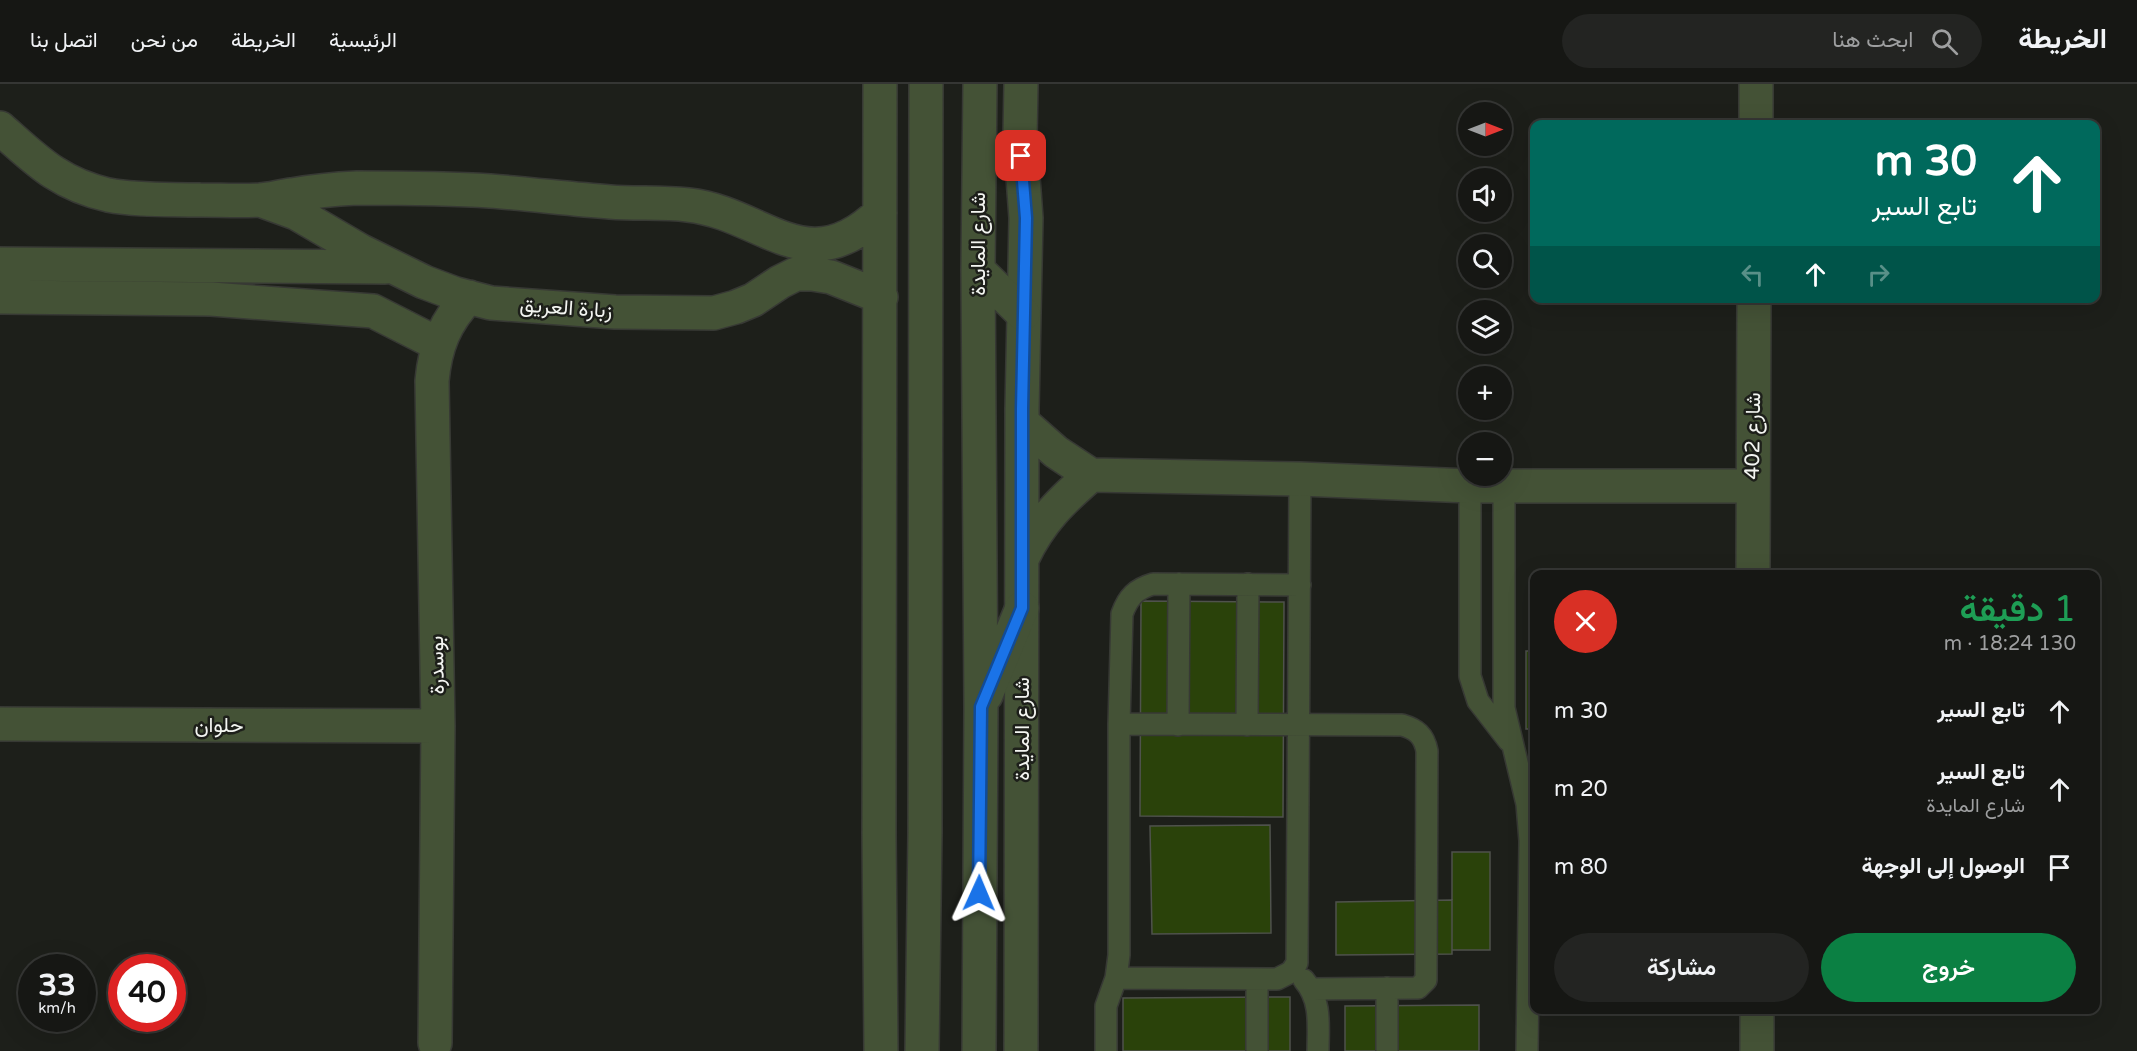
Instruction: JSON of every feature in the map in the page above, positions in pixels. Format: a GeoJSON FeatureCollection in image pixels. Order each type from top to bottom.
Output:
{"type":"FeatureCollection","features":[{"type":"Feature","properties":{"kind":"street"},"geometry":{"type":"LineString","coordinates":[[880,84],[881,1051]]}},
{"type":"Feature","properties":{"kind":"street"},"geometry":{"type":"LineString","coordinates":[[922,1051],[925,833],[926,84]]}},
{"type":"Feature","properties":{"kind":"street","name":"شارع المايدة"},"geometry":{"type":"LineString","coordinates":[[979,1051],[981,707],[978,270],[980,84]]}},
{"type":"Feature","properties":{"kind":"street","name":"شارع المايدة"},"geometry":{"type":"LineString","coordinates":[[1021,84],[1020,137],[1026,218],[1022,422],[1021,1051]]}},
{"type":"Feature","properties":{"kind":"street"},"geometry":{"type":"LineString","coordinates":[[1756,84],[1756,120]]}},
{"type":"Feature","properties":{"kind":"street","name":"زبارة العريق"},"geometry":{"type":"LineString","coordinates":[[0,128],[40,165],[73,184],[107,195],[143,200],[261,200],[324,190],[445,188],[612,202],[665,202],[697,206],[727,213],[776,237],[795,242],[831,277],[881,297]]}},
{"type":"Feature","properties":{"kind":"street","name":"زبارة العريق"},"geometry":{"type":"LineString","coordinates":[[261,200],[297,213],[360,251],[424,282],[469,297],[491,303],[527,307],[615,312],[714,313],[736,307],[753,300],[796,274],[836,241],[867,225],[880,213]]}},
{"type":"Feature","properties":{"kind":"street"},"geometry":{"type":"LineString","coordinates":[[0,264],[393,267]]}},
{"type":"Feature","properties":{"kind":"street"},"geometry":{"type":"LineString","coordinates":[[978,270],[1023,314]]}},
{"type":"Feature","properties":{"kind":"street"},"geometry":{"type":"LineString","coordinates":[[0,297],[211,299],[373,310],[438,344]]}},
{"type":"Feature","properties":{"kind":"street","name":"بوسدرة"},"geometry":{"type":"LineString","coordinates":[[435,1043],[438,726],[432,381],[438,344],[445,327],[456,310],[469,297]]}},
{"type":"Feature","properties":{"kind":"street","name":"شارع 402"},"geometry":{"type":"LineString","coordinates":[[1753,570],[1754,303]]}},
{"type":"Feature","properties":{"kind":"street"},"geometry":{"type":"LineString","coordinates":[[1022,422],[1056,452],[1091,475],[1300,479],[1458,486]]}},
{"type":"Feature","properties":{"kind":"street"},"geometry":{"type":"LineString","coordinates":[[1022,559],[1034,534],[1048,516],[1064,498],[1091,475]]}},
{"type":"Feature","properties":{"kind":"street"},"geometry":{"type":"LineString","coordinates":[[1512,486],[1752,486]]}},
{"type":"Feature","properties":{"kind":"street"},"geometry":{"type":"LineString","coordinates":[[981,707],[1022,608]]}},
{"type":"Feature","properties":{"kind":"street","name":"حلوان"},"geometry":{"type":"LineString","coordinates":[[0,724],[438,726]]}},
{"type":"Feature","properties":{"kind":"street"},"geometry":{"type":"LineString","coordinates":[[1757,1014],[1757,1051]]}},
{"type":"Feature","properties":{"kind":"lane"},"geometry":{"type":"LineString","coordinates":[[1116,978],[1276,979],[1291,972],[1299,957],[1300,479]]}},
{"type":"Feature","properties":{"kind":"lane"},"geometry":{"type":"LineString","coordinates":[[1470,486],[1470,676],[1478,701],[1511,743]]}},
{"type":"Feature","properties":{"kind":"lane"},"geometry":{"type":"LineString","coordinates":[[1504,486],[1504,708],[1527,804],[1530,841],[1527,1051]]}},
{"type":"Feature","properties":{"kind":"lane"},"geometry":{"type":"LineString","coordinates":[[1106,1051],[1106,1006],[1116,978],[1119,955],[1119,724],[1122,614],[1126,603],[1142,587],[1153,584],[1300,585]]}},
{"type":"Feature","properties":{"kind":"lane"},"geometry":{"type":"LineString","coordinates":[[1178,724],[1179,584]]}},
{"type":"Feature","properties":{"kind":"lane"},"geometry":{"type":"LineString","coordinates":[[1247,725],[1248,584]]}},
{"type":"Feature","properties":{"kind":"lane"},"geometry":{"type":"LineString","coordinates":[[1119,724],[1402,724],[1412,727],[1420,734],[1427,751],[1426,980],[1418,988],[1311,989]]}},
{"type":"Feature","properties":{"kind":"lane"},"geometry":{"type":"LineString","coordinates":[[1291,972],[1299,976],[1311,989],[1318,1008],[1318,1051]]}},
{"type":"Feature","properties":{"kind":"lane"},"geometry":{"type":"LineString","coordinates":[[1257,979],[1257,1051]]}},
{"type":"Feature","properties":{"kind":"lane"},"geometry":{"type":"LineString","coordinates":[[1387,988],[1387,1051]]}},
{"type":"Feature","properties":{"kind":"building"},"geometry":{"type":"Polygon","coordinates":[[[1141,601],[1284,602],[1283,817],[1140,816],[1141,601]]]}},
{"type":"Feature","properties":{"kind":"building"},"geometry":{"type":"Polygon","coordinates":[[[1526,651],[1530,651],[1530,729],[1526,729],[1526,651]]]}},
{"type":"Feature","properties":{"kind":"building"},"geometry":{"type":"Polygon","coordinates":[[[1270,825],[1271,933],[1152,934],[1150,826],[1270,825]]]}},
{"type":"Feature","properties":{"kind":"building"},"geometry":{"type":"Polygon","coordinates":[[[1452,852],[1490,852],[1490,950],[1452,950],[1452,852]]]}},
{"type":"Feature","properties":{"kind":"building"},"geometry":{"type":"Polygon","coordinates":[[[1452,900],[1452,954],[1336,955],[1336,902],[1452,900]]]}},
{"type":"Feature","properties":{"kind":"building"},"geometry":{"type":"Polygon","coordinates":[[[1290,997],[1290,1051],[1123,1051],[1123,998],[1290,997]]]}},
{"type":"Feature","properties":{"kind":"building"},"geometry":{"type":"Polygon","coordinates":[[[1479,1005],[1479,1051],[1345,1051],[1345,1006],[1479,1005]]]}},
{"type":"Feature","properties":{"kind":"route"},"geometry":{"type":"LineString","coordinates":[[979,893],[981,707],[1022,608],[1022,409],[1026,218],[1021,156]]}}]}
